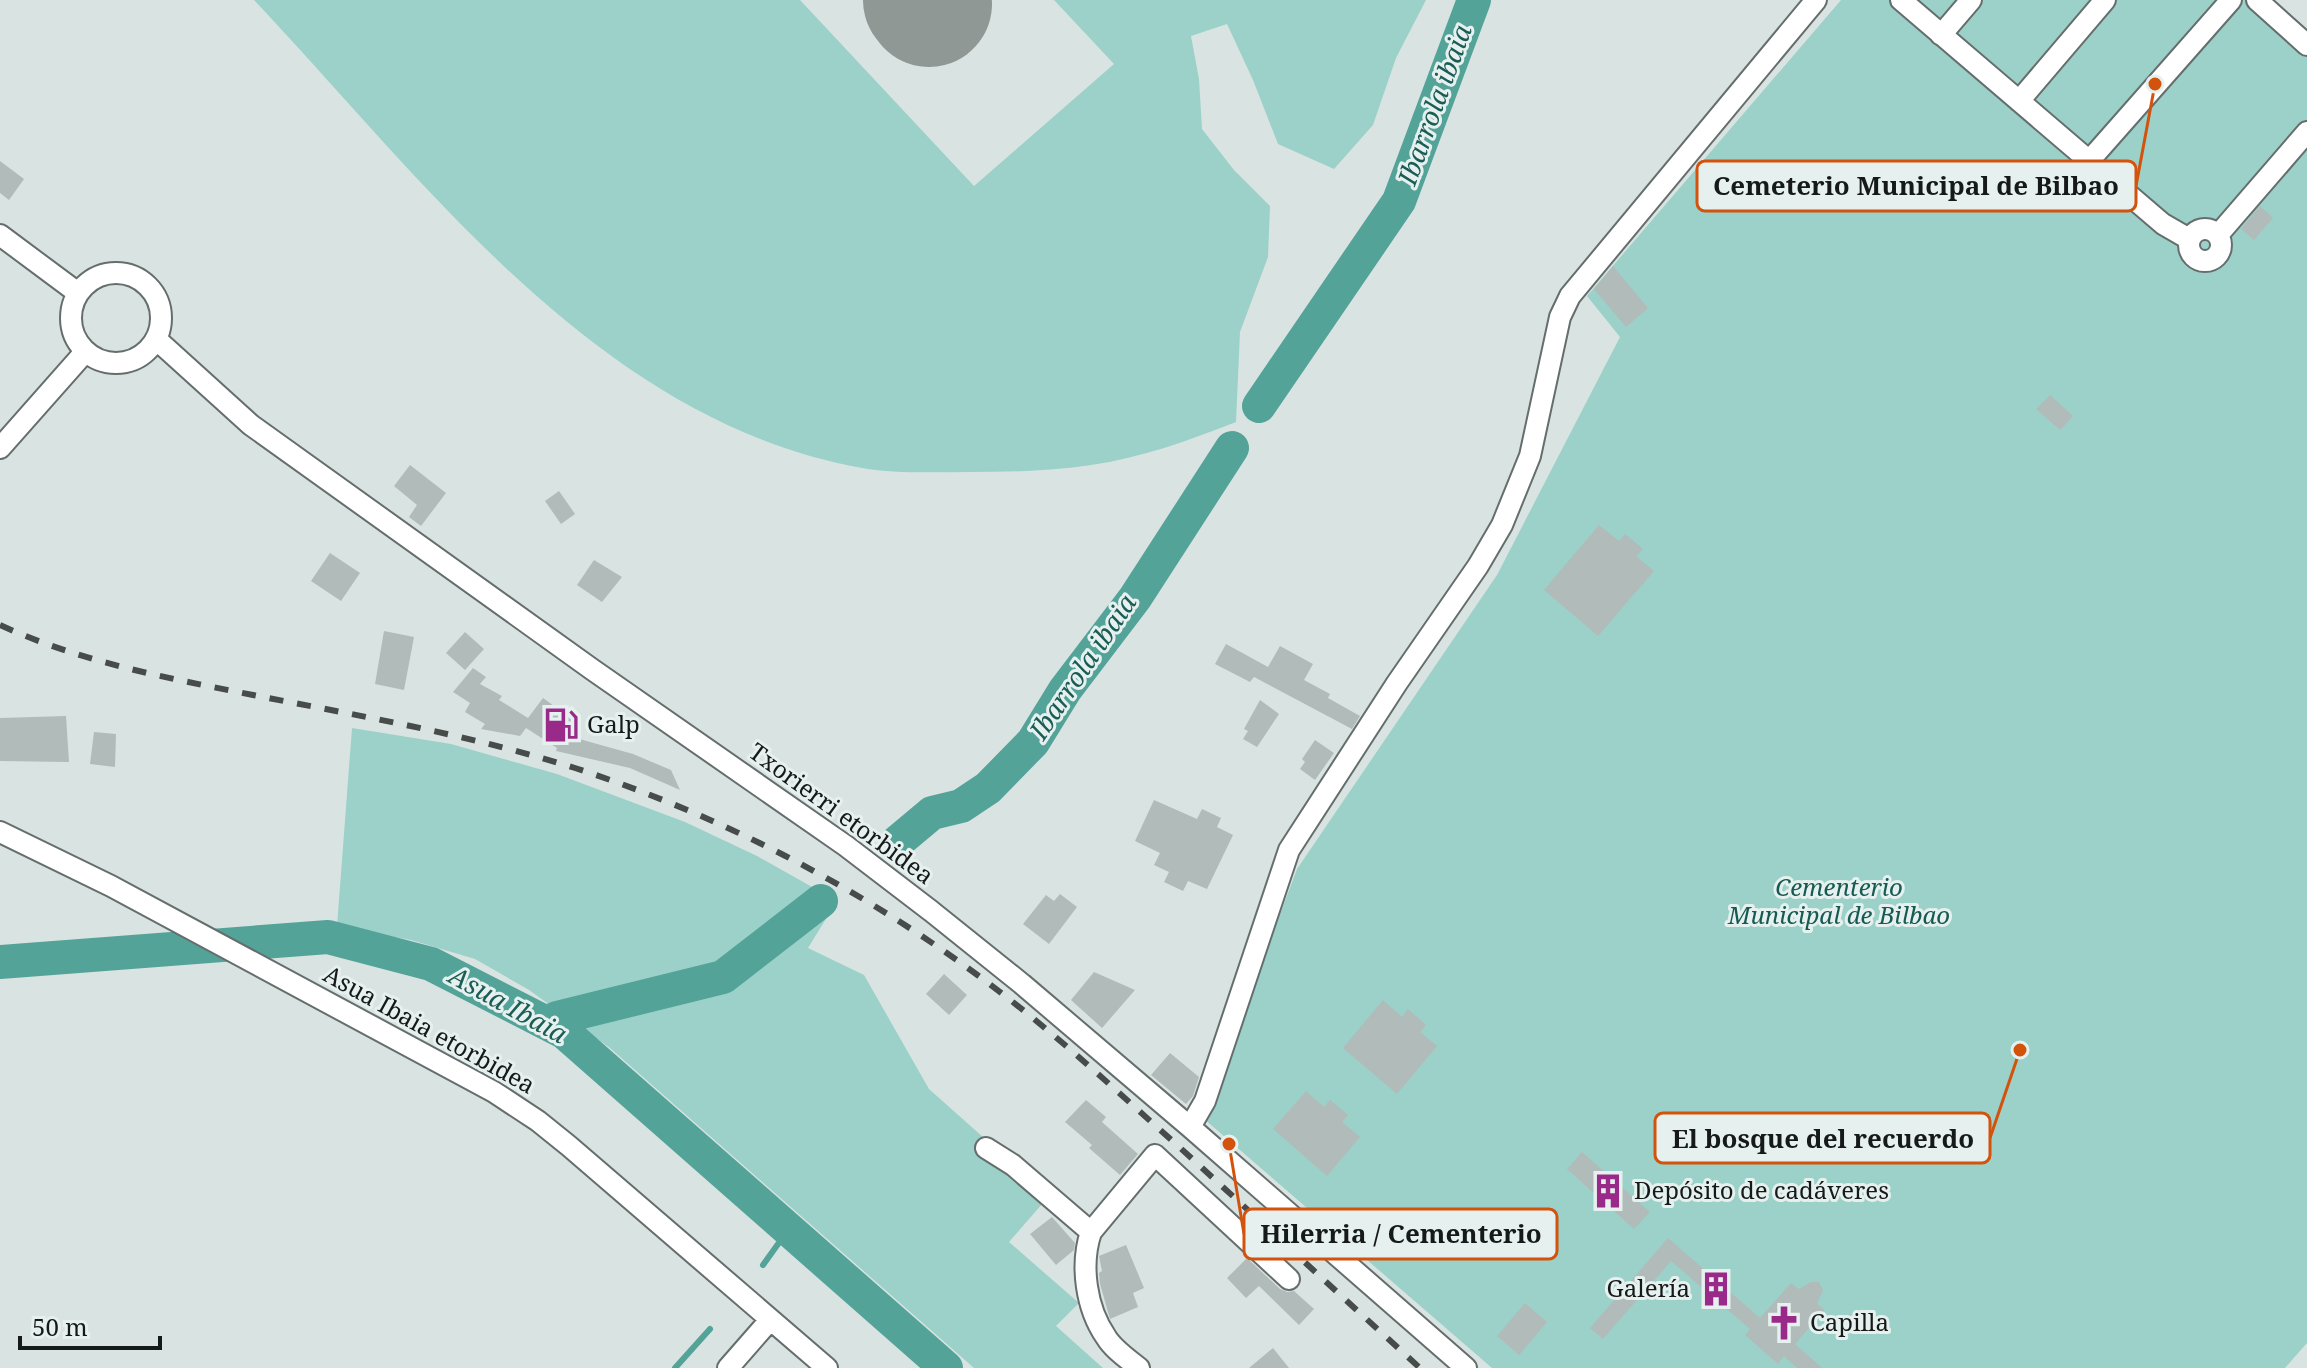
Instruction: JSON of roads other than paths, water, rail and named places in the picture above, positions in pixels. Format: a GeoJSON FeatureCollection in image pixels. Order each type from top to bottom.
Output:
{"type":"FeatureCollection","features":[{"type":"Feature","properties":{"kind":"street"},"geometry":{"type":"LineString","coordinates":[[1190,1127],[1205,1101],[1289,850],[1397,683],[1478,566],[1502,525],[1530,456],[1560,317],[1570,296],[1816,0]]}},
{"type":"Feature","properties":{"kind":"street"},"geometry":{"type":"LineString","coordinates":[[1901,0],[2163,224],[2189,239]]}},
{"type":"Feature","properties":{"kind":"street"},"geometry":{"type":"LineString","coordinates":[[1941,35],[1971,0]]}},
{"type":"Feature","properties":{"kind":"street"},"geometry":{"type":"LineString","coordinates":[[2019,101],[2105,0]]}},
{"type":"Feature","properties":{"kind":"street"},"geometry":{"type":"LineString","coordinates":[[2089,161],[2231,0]]}},
{"type":"Feature","properties":{"kind":"street"},"geometry":{"type":"LineString","coordinates":[[2257,0],[2307,45]]}},
{"type":"Feature","properties":{"kind":"street"},"geometry":{"type":"LineString","coordinates":[[2218,235],[2307,132]]}},
{"type":"Feature","properties":{"kind":"street"},"geometry":{"type":"LineString","coordinates":[[2202,228],[2211,230],[2221,242],[2220,251],[2215,258],[2199,260],[2191,255],[2189,239],[2202,228]]}},
{"type":"Feature","properties":{"kind":"street"},"geometry":{"type":"LineString","coordinates":[[0,235],[78,293]]}},
{"type":"Feature","properties":{"kind":"street"},"geometry":{"type":"LineString","coordinates":[[117,272],[132,275],[145,283],[161,309],[161,325],[156,339],[148,350],[124,363],[110,363],[85,352],[72,330],[70,317],[78,293],[88,282],[101,275],[117,272]]}},
{"type":"Feature","properties":{"kind":"street","name":"Txorierri etorbidea"},"geometry":{"type":"LineString","coordinates":[[156,339],[251,425],[593,670],[846,846],[1010,975],[1466,1368]]}},
{"type":"Feature","properties":{"kind":"street"},"geometry":{"type":"LineString","coordinates":[[0,448],[85,352]]}},
{"type":"Feature","properties":{"kind":"street","name":"Asua Ibaia etorbidea"},"geometry":{"type":"LineString","coordinates":[[0,832],[111,886],[494,1092],[538,1121],[827,1368]]}},
{"type":"Feature","properties":{"kind":"street"},"geometry":{"type":"LineString","coordinates":[[986,1148],[1005,1159],[1091,1232]]}},
{"type":"Feature","properties":{"kind":"street"},"geometry":{"type":"LineString","coordinates":[[1139,1368],[1107,1340],[1098,1323],[1085,1271],[1086,1246],[1091,1232],[1155,1155],[1289,1279]]}},
{"type":"Feature","properties":{"kind":"street"},"geometry":{"type":"LineString","coordinates":[[728,1368],[770,1320]]}},
{"type":"Feature","properties":{"kind":"waterway","name":"Ibarrola ibaia"},"geometry":{"type":"LineString","coordinates":[[1259,406],[1399,201],[1474,0]]}},
{"type":"Feature","properties":{"kind":"waterway","name":"Ibarrola ibaia"},"geometry":{"type":"LineString","coordinates":[[895,844],[932,813],[961,806],[988,788],[1033,742],[1065,690],[1135,598],[1232,448]]}},
{"type":"Feature","properties":{"kind":"waterway","name":"Ibarrola ibaia"},"geometry":{"type":"LineString","coordinates":[[548,1022],[723,977],[821,901]]}},
{"type":"Feature","properties":{"kind":"waterway","name":"Asua Ibaia"},"geometry":{"type":"LineString","coordinates":[[0,962],[328,937],[431,964],[564,1032],[946,1368]]}},
{"type":"Feature","properties":{"kind":"waterway"},"geometry":{"type":"LineString","coordinates":[[763,1265],[788,1230]]}},
{"type":"Feature","properties":{"kind":"waterway"},"geometry":{"type":"LineString","coordinates":[[675,1368],[710,1329]]}},
{"type":"Feature","properties":{"kind":"railway"},"geometry":{"type":"LineString","coordinates":[[0,625],[62,649],[125,668],[455,736],[535,756],[633,788],[690,811],[802,865],[909,927],[1031,1016],[1420,1368]]}},
{"type":"Feature","properties":{"kind":"place","name":"Cemeterio Municipal de Bilbao"},"geometry":{"type":"Point","coordinates":[2155,84]}},
{"type":"Feature","properties":{"kind":"place","name":"Galp"},"geometry":{"type":"Point","coordinates":[561,725]}},
{"type":"Feature","properties":{"kind":"place","name":"El bosque del recuerdo"},"geometry":{"type":"Point","coordinates":[2020,1050]}},
{"type":"Feature","properties":{"kind":"place","name":"Hilerria / Cementerio"},"geometry":{"type":"Point","coordinates":[1229,1144]}},
{"type":"Feature","properties":{"kind":"place","name":"Depósito de cadáveres"},"geometry":{"type":"Point","coordinates":[1608,1191]}},
{"type":"Feature","properties":{"kind":"place","name":"Galería"},"geometry":{"type":"Point","coordinates":[1716,1289]}},
{"type":"Feature","properties":{"kind":"place","name":"Capilla"},"geometry":{"type":"Point","coordinates":[1784,1323]}},
{"type":"Feature","properties":{"kind":"park label","name":"Cementerio Municipal de Bilbao"},"geometry":{"type":"Point","coordinates":[1839,902]}}]}
